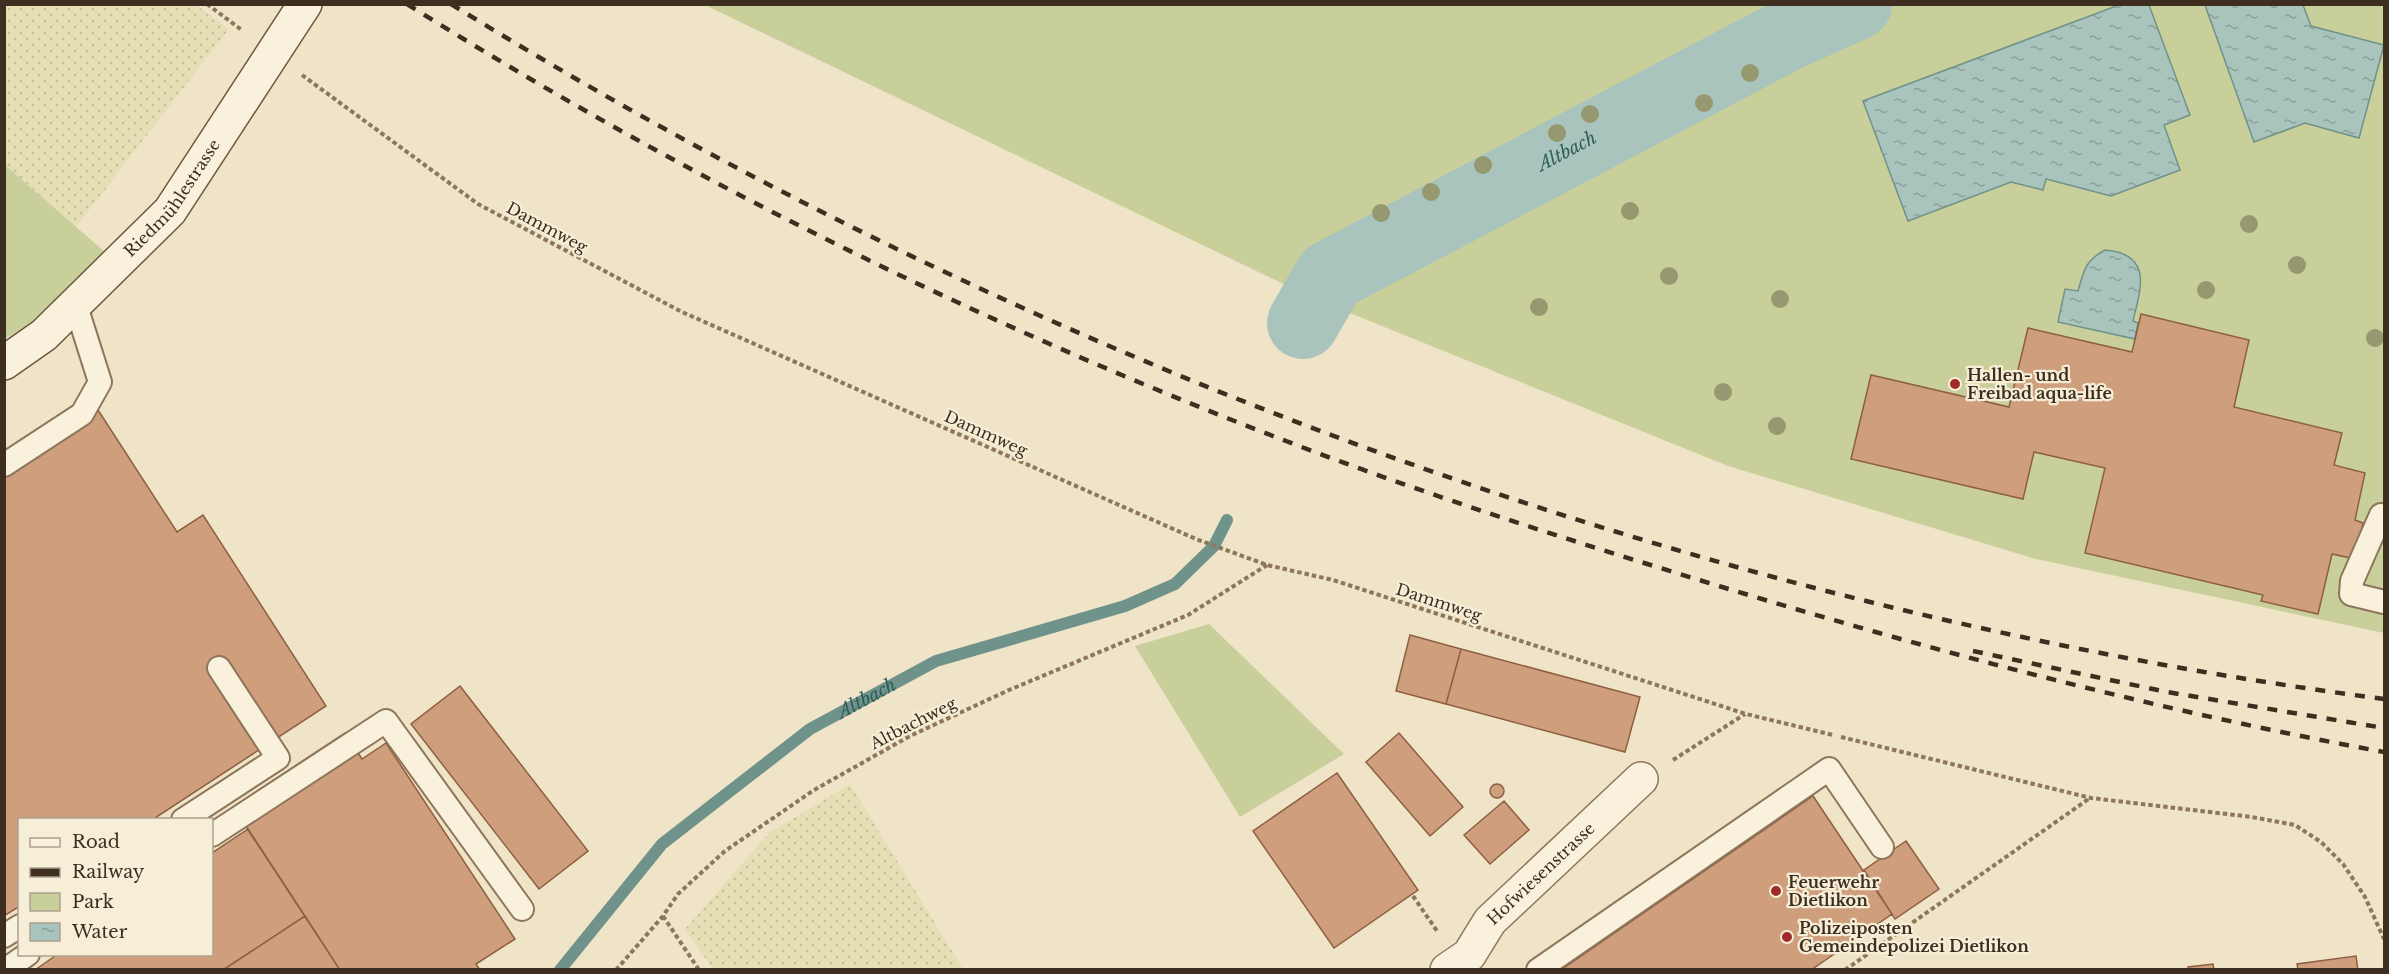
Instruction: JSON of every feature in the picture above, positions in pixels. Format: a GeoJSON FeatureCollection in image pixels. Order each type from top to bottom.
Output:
{"type":"FeatureCollection","features":[{"type":"Feature","properties":{"kind":"street","name":"Riedmühlestrasse"},"geometry":{"type":"LineString","coordinates":[[4,363],[44,335],[170,211],[305,4]]}},
{"type":"Feature","properties":{"kind":"street","name":"Hofwiesenstrasse"},"geometry":{"type":"LineString","coordinates":[[1465,964],[1490,921],[1641,780]]}},
{"type":"Feature","properties":{"kind":"lane"},"geometry":{"type":"LineString","coordinates":[[4,465],[82,414],[100,382],[75,303]]}},
{"type":"Feature","properties":{"kind":"lane"},"geometry":{"type":"LineString","coordinates":[[2385,516],[2381,515],[2366,548],[2352,581],[2351,594],[2385,602]]}},
{"type":"Feature","properties":{"kind":"lane"},"geometry":{"type":"LineString","coordinates":[[185,818],[278,758],[219,668]]}},
{"type":"Feature","properties":{"kind":"lane"},"geometry":{"type":"LineString","coordinates":[[213,834],[386,721],[522,909]]}},
{"type":"Feature","properties":{"kind":"lane"},"geometry":{"type":"LineString","coordinates":[[1538,969],[1829,769],[1882,847]]}},
{"type":"Feature","properties":{"kind":"lane"},"geometry":{"type":"LineString","coordinates":[[4,936],[18,927]]}},
{"type":"Feature","properties":{"kind":"lane"},"geometry":{"type":"LineString","coordinates":[[4,969],[25,956]]}},
{"type":"Feature","properties":{"kind":"path","name":"Dammweg"},"geometry":{"type":"LineString","coordinates":[[207,4],[478,204],[682,312],[1196,539],[1268,565],[1333,580],[1746,714],[2091,798],[2252,817],[2295,825],[2321,842],[2343,864],[2365,897],[2385,939]]}},
{"type":"Feature","properties":{"kind":"path","name":"Altbachweg"},"geometry":{"type":"LineString","coordinates":[[616,969],[663,916],[678,894],[725,851],[814,790],[910,736],[1009,690],[1188,615],[1268,565]]}},
{"type":"Feature","properties":{"kind":"path"},"geometry":{"type":"LineString","coordinates":[[1641,780],[1746,714]]}},
{"type":"Feature","properties":{"kind":"path"},"geometry":{"type":"LineString","coordinates":[[1845,969],[2091,798]]}},
{"type":"Feature","properties":{"kind":"path"},"geometry":{"type":"LineString","coordinates":[[1413,896],[1441,936]]}},
{"type":"Feature","properties":{"kind":"path"},"geometry":{"type":"LineString","coordinates":[[663,916],[699,969]]}},
{"type":"Feature","properties":{"kind":"shaded area"},"geometry":{"type":"Polygon","coordinates":[[[5,4],[196,5],[229,29],[76,227],[5,165],[5,4]]]}},
{"type":"Feature","properties":{"kind":"shaded area"},"geometry":{"type":"Polygon","coordinates":[[[850,784],[963,969],[713,969],[685,929],[769,833],[850,784]]]}},
{"type":"Feature","properties":{"kind":"green space","name":"Hallen- und Freibad aqua-life"},"geometry":{"type":"Polygon","coordinates":[[[705,5],[2384,5],[2384,633],[2036,559],[1728,466],[1325,303],[705,5]]]}},
{"type":"Feature","properties":{"kind":"green space"},"geometry":{"type":"Polygon","coordinates":[[[5,165],[106,253],[33,321],[5,339],[5,165]]]}},
{"type":"Feature","properties":{"kind":"green space"},"geometry":{"type":"Polygon","coordinates":[[[1209,624],[1344,754],[1240,817],[1135,646],[1209,624]]]}},
{"type":"Feature","properties":{"kind":"water"},"geometry":{"type":"Polygon","coordinates":[[[2119,5],[2149,5],[2190,115],[2164,125],[2180,170],[2111,196],[2046,179],[2043,190],[2011,182],[1908,221],[1863,101],[2119,5]]]}},
{"type":"Feature","properties":{"kind":"water"},"geometry":{"type":"Polygon","coordinates":[[[2205,5],[2303,5],[2311,26],[2384,45],[2359,138],[2305,123],[2254,142],[2205,5]]]}},
{"type":"Feature","properties":{"kind":"water"},"geometry":{"type":"Polygon","coordinates":[[[2105,250],[2131,258],[2137,266],[2140,285],[2133,321],[2138,323],[2135,339],[2058,322],[2065,289],[2078,291],[2089,262],[2105,250]]]}},
{"type":"Feature","properties":{"kind":"building"},"geometry":{"type":"Polygon","coordinates":[[[2141,314],[2249,340],[2234,407],[2342,433],[2334,465],[2365,473],[2355,520],[2363,523],[2355,559],[2332,554],[2318,614],[2261,601],[2263,595],[2085,553],[2105,468],[2034,452],[2023,499],[1851,459],[1871,375],[2009,407],[2028,328],[2132,352],[2141,314]]]}},
{"type":"Feature","properties":{"kind":"building"},"geometry":{"type":"Polygon","coordinates":[[[98,410],[177,532],[203,515],[326,706],[155,818],[18,818],[18,907],[4,916],[4,471],[98,410]]]}},
{"type":"Feature","properties":{"kind":"building"},"geometry":{"type":"Polygon","coordinates":[[[1410,635],[1461,649],[1446,704],[1396,691],[1410,635]]]}},
{"type":"Feature","properties":{"kind":"building"},"geometry":{"type":"Polygon","coordinates":[[[1461,649],[1640,697],[1625,752],[1446,704],[1461,649]]]}},
{"type":"Feature","properties":{"kind":"building"},"geometry":{"type":"Polygon","coordinates":[[[460,686],[588,851],[539,889],[411,724],[460,686]]]}},
{"type":"Feature","properties":{"kind":"building"},"geometry":{"type":"Polygon","coordinates":[[[345,733],[362,759],[386,743],[515,939],[476,964],[480,970],[340,970],[233,807],[345,733]]]}},
{"type":"Feature","properties":{"kind":"building"},"geometry":{"type":"Polygon","coordinates":[[[1399,733],[1463,807],[1430,836],[1366,762],[1399,733]]]}},
{"type":"Feature","properties":{"kind":"building"},"geometry":{"type":"Polygon","coordinates":[[[1337,773],[1418,890],[1334,948],[1253,831],[1337,773]]]}},
{"type":"Feature","properties":{"kind":"building"},"geometry":{"type":"Polygon","coordinates":[[[1494,784],[1500,784],[1504,791],[1500,798],[1494,798],[1490,794],[1490,788],[1494,784]]]}},
{"type":"Feature","properties":{"kind":"building","name":"Feuerwehr Dietlikon"},"geometry":{"type":"Polygon","coordinates":[[[1813,796],[1892,914],[1811,970],[1561,970],[1813,796]]]}},
{"type":"Feature","properties":{"kind":"building"},"geometry":{"type":"Polygon","coordinates":[[[1504,801],[1529,830],[1490,864],[1464,835],[1504,801]]]}},
{"type":"Feature","properties":{"kind":"building"},"geometry":{"type":"Polygon","coordinates":[[[248,829],[305,916],[223,970],[35,970],[55,956],[213,956],[213,852],[248,829]]]}},
{"type":"Feature","properties":{"kind":"building"},"geometry":{"type":"Polygon","coordinates":[[[1906,841],[1939,889],[1895,919],[1864,870],[1906,841]]]}},
{"type":"Feature","properties":{"kind":"building"},"geometry":{"type":"Polygon","coordinates":[[[305,916],[340,970],[223,970],[305,916]]]}},
{"type":"Feature","properties":{"kind":"building"},"geometry":{"type":"Polygon","coordinates":[[[2356,956],[2358,970],[2298,970],[2297,964],[2356,956]]]}},
{"type":"Feature","properties":{"kind":"building"},"geometry":{"type":"Polygon","coordinates":[[[2213,964],[2214,970],[2188,970],[2188,967],[2213,964]]]}},
{"type":"Feature","properties":{"kind":"waterway","name":"Altbach"},"geometry":{"type":"LineString","coordinates":[[1303,323],[1330,276],[1791,33],[1856,4]]}},
{"type":"Feature","properties":{"kind":"waterway","name":"Altbach"},"geometry":{"type":"LineString","coordinates":[[560,970],[662,844],[810,729],[936,661],[1125,606],[1175,584],[1214,546],[1227,520]]}},
{"type":"Feature","properties":{"kind":"railway"},"geometry":{"type":"LineString","coordinates":[[407,4],[618,129],[836,244],[1059,348],[1286,441],[1448,500],[1557,536],[1886,635],[2134,699],[2384,752]]}},
{"type":"Feature","properties":{"kind":"railway"},"geometry":{"type":"LineString","coordinates":[[451,4],[673,134],[903,252],[1140,359],[1381,454],[1628,535],[1878,604],[2130,659],[2384,699]]}},
{"type":"Feature","properties":{"kind":"railway"},"geometry":{"type":"LineString","coordinates":[[1973,651],[2167,692],[2384,728]]}},
{"type":"Feature","properties":{"kind":"place","name":"Hallen- und Freibad aqua-life"},"geometry":{"type":"Point","coordinates":[1955,384]}},
{"type":"Feature","properties":{"kind":"place","name":"Feuerwehr Dietlikon"},"geometry":{"type":"Point","coordinates":[1776,891]}},
{"type":"Feature","properties":{"kind":"place","name":"Polizeiposten Gemeindepolizei Dietlikon"},"geometry":{"type":"Point","coordinates":[1787,937]}}]}
